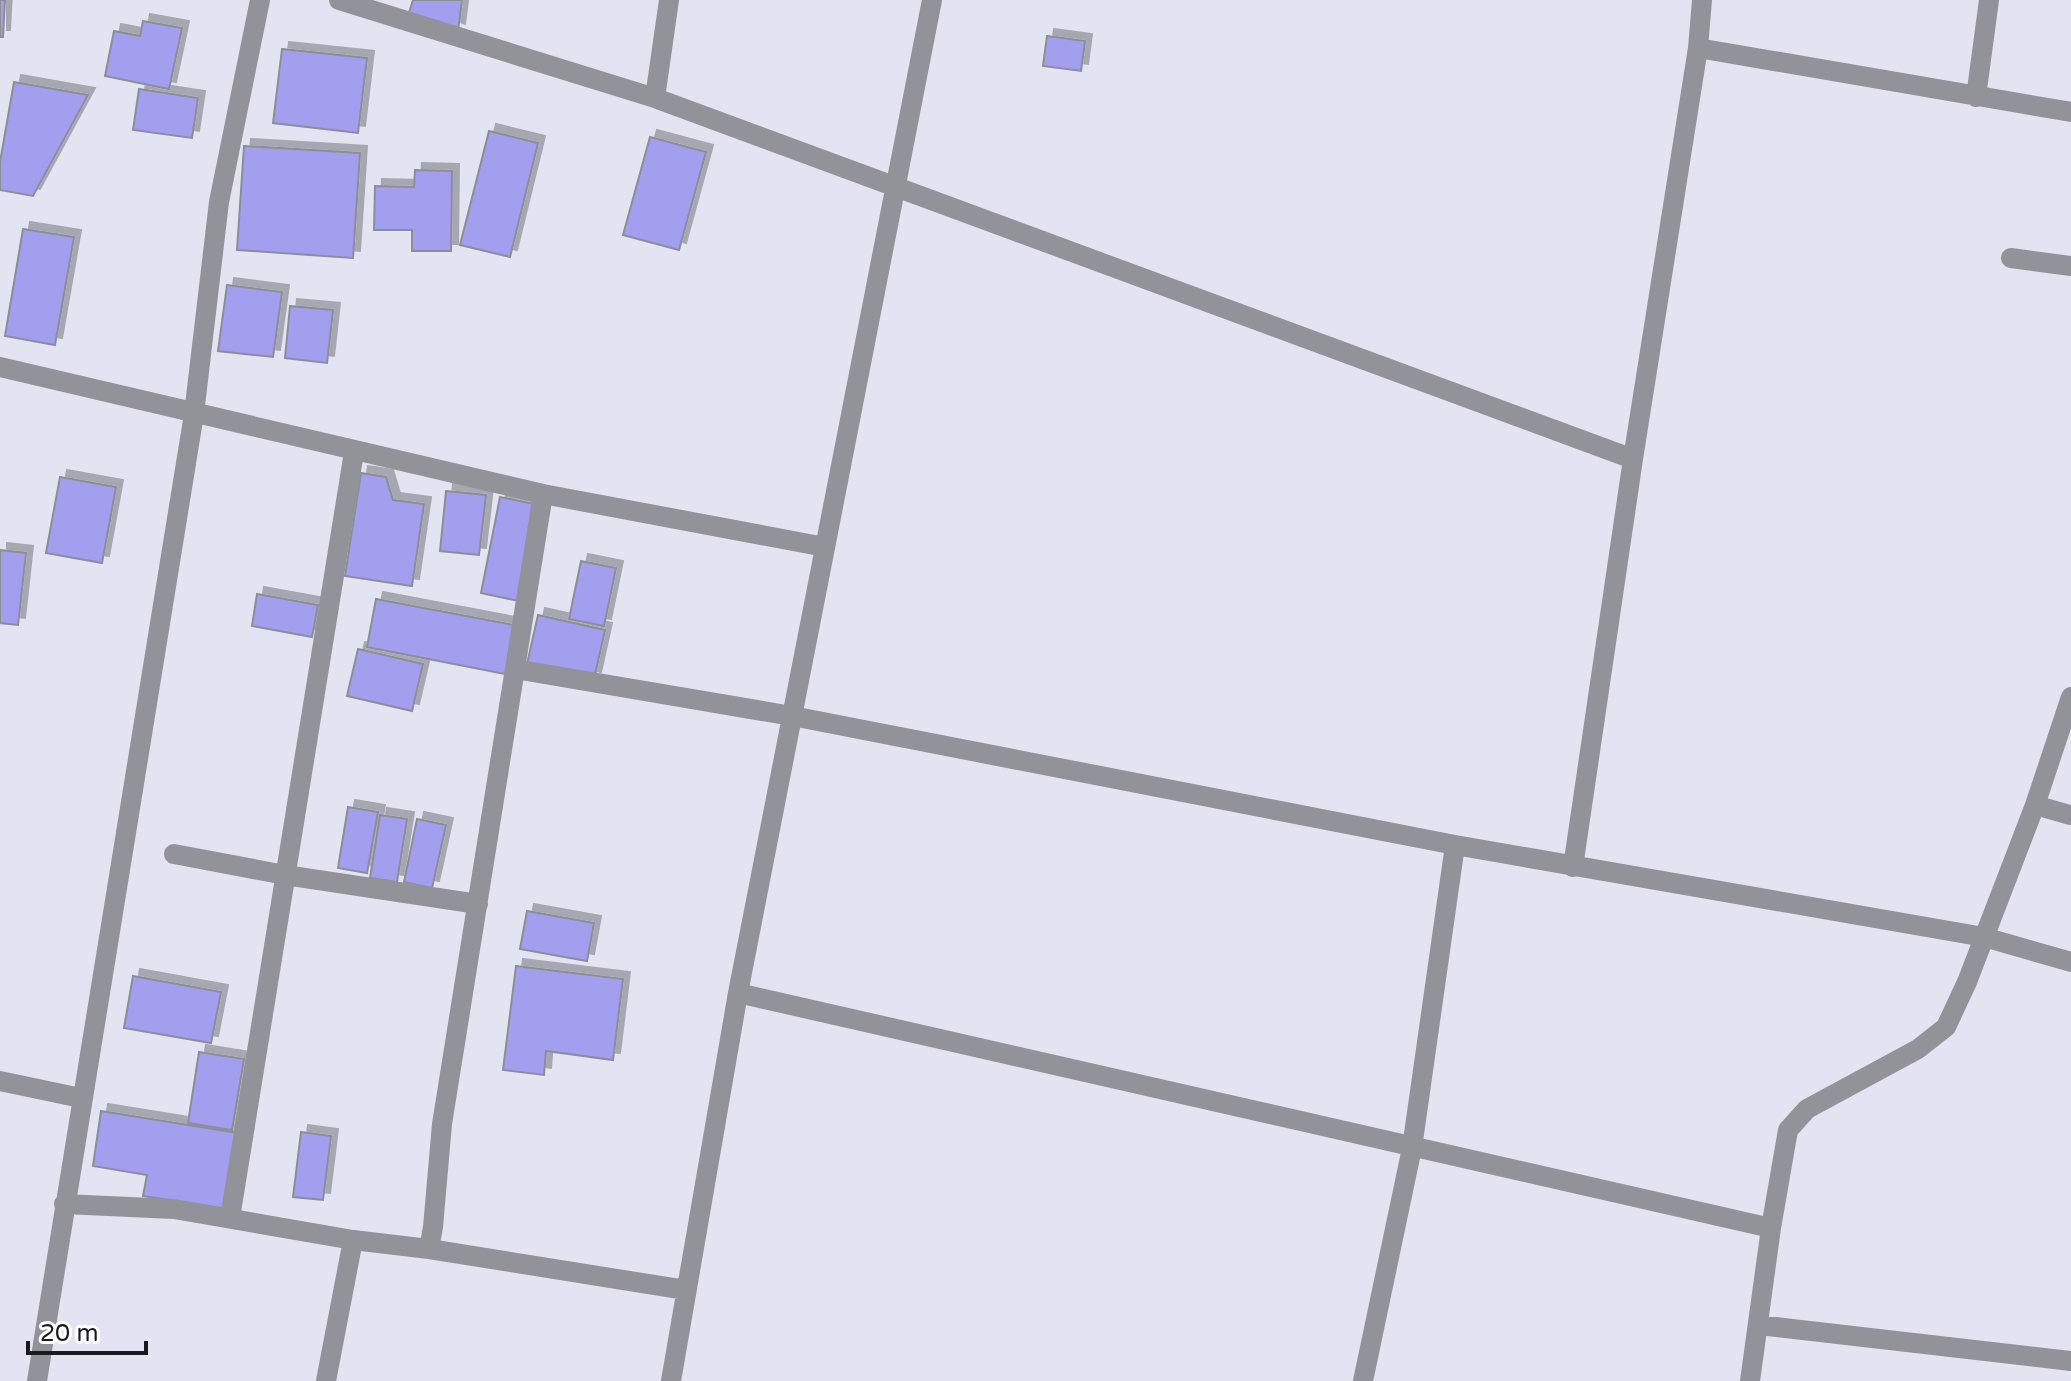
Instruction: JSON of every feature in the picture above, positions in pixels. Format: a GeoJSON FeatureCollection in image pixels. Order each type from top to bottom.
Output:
{"type":"FeatureCollection","features":[{"type":"Feature","properties":{"kind":"street"},"geometry":{"type":"LineString","coordinates":[[37,1381],[194,414],[219,202],[260,0]]}},
{"type":"Feature","properties":{"kind":"street"},"geometry":{"type":"LineString","coordinates":[[339,0],[655,98],[1633,459]]}},
{"type":"Feature","properties":{"kind":"street"},"geometry":{"type":"LineString","coordinates":[[655,98],[669,0]]}},
{"type":"Feature","properties":{"kind":"street"},"geometry":{"type":"LineString","coordinates":[[671,1381],[738,993],[932,0]]}},
{"type":"Feature","properties":{"kind":"street"},"geometry":{"type":"LineString","coordinates":[[1573,867],[1698,48],[1702,0]]}},
{"type":"Feature","properties":{"kind":"street"},"geometry":{"type":"LineString","coordinates":[[1976,97],[1989,0]]}},
{"type":"Feature","properties":{"kind":"street"},"geometry":{"type":"LineString","coordinates":[[1698,48],[2071,112]]}},
{"type":"Feature","properties":{"kind":"street"},"geometry":{"type":"LineString","coordinates":[[2011,258],[2071,266]]}},
{"type":"Feature","properties":{"kind":"street"},"geometry":{"type":"LineString","coordinates":[[0,367],[543,494],[825,547]]}},
{"type":"Feature","properties":{"kind":"street"},"geometry":{"type":"LineString","coordinates":[[230,1218],[354,452]]}},
{"type":"Feature","properties":{"kind":"street"},"geometry":{"type":"LineString","coordinates":[[429,1249],[442,1124],[543,494]]}},
{"type":"Feature","properties":{"kind":"street"},"geometry":{"type":"LineString","coordinates":[[515,669],[792,716],[1573,867],[1984,937],[2071,962]]}},
{"type":"Feature","properties":{"kind":"street"},"geometry":{"type":"LineString","coordinates":[[1750,1381],[1788,1130],[1807,1109],[1918,1049],[1946,1027],[2035,805],[2071,697]]}},
{"type":"Feature","properties":{"kind":"street"},"geometry":{"type":"LineString","coordinates":[[2035,805],[2070,815]]}},
{"type":"Feature","properties":{"kind":"street"},"geometry":{"type":"LineString","coordinates":[[1363,1381],[1412,1148],[1455,845]]}},
{"type":"Feature","properties":{"kind":"street"},"geometry":{"type":"LineString","coordinates":[[174,854],[285,875],[478,904]]}},
{"type":"Feature","properties":{"kind":"street"},"geometry":{"type":"LineString","coordinates":[[738,993],[1771,1228]]}},
{"type":"Feature","properties":{"kind":"street"},"geometry":{"type":"LineString","coordinates":[[0,1081],[81,1098]]}},
{"type":"Feature","properties":{"kind":"street"},"geometry":{"type":"LineString","coordinates":[[64,1204],[174,1209],[353,1240],[686,1290]]}},
{"type":"Feature","properties":{"kind":"street"},"geometry":{"type":"LineString","coordinates":[[326,1381],[353,1240]]}},
{"type":"Feature","properties":{"kind":"street"},"geometry":{"type":"LineString","coordinates":[[1759,1325],[2071,1361]]}},
{"type":"Feature","properties":{"kind":"building"},"geometry":{"type":"Polygon","coordinates":[[[0,0],[5,0],[3,37],[0,37],[0,0]]]}},
{"type":"Feature","properties":{"kind":"building"},"geometry":{"type":"Polygon","coordinates":[[[413,0],[462,0],[458,31],[409,13],[413,0]]]}},
{"type":"Feature","properties":{"kind":"building"},"geometry":{"type":"Polygon","coordinates":[[[143,21],[182,28],[169,89],[105,76],[114,31],[140,36],[143,21]]]}},
{"type":"Feature","properties":{"kind":"building"},"geometry":{"type":"Polygon","coordinates":[[[1047,36],[1085,41],[1081,71],[1043,66],[1047,36]]]}},
{"type":"Feature","properties":{"kind":"building"},"geometry":{"type":"Polygon","coordinates":[[[282,49],[367,58],[358,133],[273,123],[282,49]]]}},
{"type":"Feature","properties":{"kind":"building"},"geometry":{"type":"Polygon","coordinates":[[[14,82],[88,95],[33,196],[0,190],[0,162],[14,82]]]}},
{"type":"Feature","properties":{"kind":"building"},"geometry":{"type":"Polygon","coordinates":[[[139,89],[198,98],[192,138],[133,130],[139,89]]]}},
{"type":"Feature","properties":{"kind":"building"},"geometry":{"type":"Polygon","coordinates":[[[489,131],[538,143],[510,257],[460,245],[489,131]]]}},
{"type":"Feature","properties":{"kind":"building"},"geometry":{"type":"Polygon","coordinates":[[[650,137],[706,152],[679,250],[623,235],[650,137]]]}},
{"type":"Feature","properties":{"kind":"building"},"geometry":{"type":"Polygon","coordinates":[[[244,146],[360,153],[353,258],[237,250],[244,146]]]}},
{"type":"Feature","properties":{"kind":"building"},"geometry":{"type":"Polygon","coordinates":[[[415,170],[452,171],[451,251],[412,251],[412,230],[374,230],[375,186],[414,187],[415,170]]]}},
{"type":"Feature","properties":{"kind":"building"},"geometry":{"type":"Polygon","coordinates":[[[23,229],[74,237],[55,345],[5,336],[23,229]]]}},
{"type":"Feature","properties":{"kind":"building"},"geometry":{"type":"Polygon","coordinates":[[[227,285],[282,292],[273,357],[218,351],[227,285]]]}},
{"type":"Feature","properties":{"kind":"building"},"geometry":{"type":"Polygon","coordinates":[[[290,306],[333,310],[327,363],[285,358],[290,306]]]}},
{"type":"Feature","properties":{"kind":"building"},"geometry":{"type":"Polygon","coordinates":[[[361,473],[386,477],[393,500],[424,504],[412,586],[345,576],[361,473]]]}},
{"type":"Feature","properties":{"kind":"building"},"geometry":{"type":"Polygon","coordinates":[[[60,477],[116,487],[102,563],[46,553],[60,477]]]}},
{"type":"Feature","properties":{"kind":"building"},"geometry":{"type":"Polygon","coordinates":[[[446,491],[486,495],[479,555],[440,551],[446,491]]]}},
{"type":"Feature","properties":{"kind":"building"},"geometry":{"type":"Polygon","coordinates":[[[500,497],[539,505],[519,601],[481,593],[500,497]]]}},
{"type":"Feature","properties":{"kind":"building"},"geometry":{"type":"Polygon","coordinates":[[[0,550],[26,553],[18,625],[0,623],[0,550]]]}},
{"type":"Feature","properties":{"kind":"building"},"geometry":{"type":"Polygon","coordinates":[[[581,561],[616,568],[604,626],[569,619],[581,561]]]}},
{"type":"Feature","properties":{"kind":"building"},"geometry":{"type":"Polygon","coordinates":[[[257,594],[318,605],[312,637],[252,626],[257,594]]]}},
{"type":"Feature","properties":{"kind":"building"},"geometry":{"type":"Polygon","coordinates":[[[376,599],[519,626],[510,675],[367,647],[376,599]]]}},
{"type":"Feature","properties":{"kind":"building"},"geometry":{"type":"Polygon","coordinates":[[[538,615],[605,630],[594,679],[527,664],[538,615]]]}},
{"type":"Feature","properties":{"kind":"building"},"geometry":{"type":"Polygon","coordinates":[[[358,649],[423,664],[412,711],[347,696],[358,649]]]}},
{"type":"Feature","properties":{"kind":"building"},"geometry":{"type":"Polygon","coordinates":[[[348,807],[378,812],[367,873],[338,868],[348,807]]]}},
{"type":"Feature","properties":{"kind":"building"},"geometry":{"type":"Polygon","coordinates":[[[380,815],[407,819],[397,882],[370,878],[380,815]]]}},
{"type":"Feature","properties":{"kind":"building"},"geometry":{"type":"Polygon","coordinates":[[[417,819],[446,825],[432,888],[404,882],[417,819]]]}},
{"type":"Feature","properties":{"kind":"building"},"geometry":{"type":"Polygon","coordinates":[[[527,911],[594,923],[587,961],[520,949],[527,911]]]}},
{"type":"Feature","properties":{"kind":"building"},"geometry":{"type":"Polygon","coordinates":[[[516,966],[623,979],[613,1060],[546,1051],[544,1075],[503,1070],[516,966]]]}},
{"type":"Feature","properties":{"kind":"building"},"geometry":{"type":"Polygon","coordinates":[[[133,976],[221,992],[211,1043],[124,1028],[133,976]]]}},
{"type":"Feature","properties":{"kind":"building"},"geometry":{"type":"Polygon","coordinates":[[[199,1052],[244,1059],[232,1130],[188,1123],[199,1052]]]}},
{"type":"Feature","properties":{"kind":"building"},"geometry":{"type":"Polygon","coordinates":[[[101,1111],[238,1133],[226,1209],[143,1196],[147,1175],[93,1166],[101,1111]]]}},
{"type":"Feature","properties":{"kind":"building"},"geometry":{"type":"Polygon","coordinates":[[[301,1132],[331,1136],[323,1200],[293,1197],[301,1132]]]}}]}
